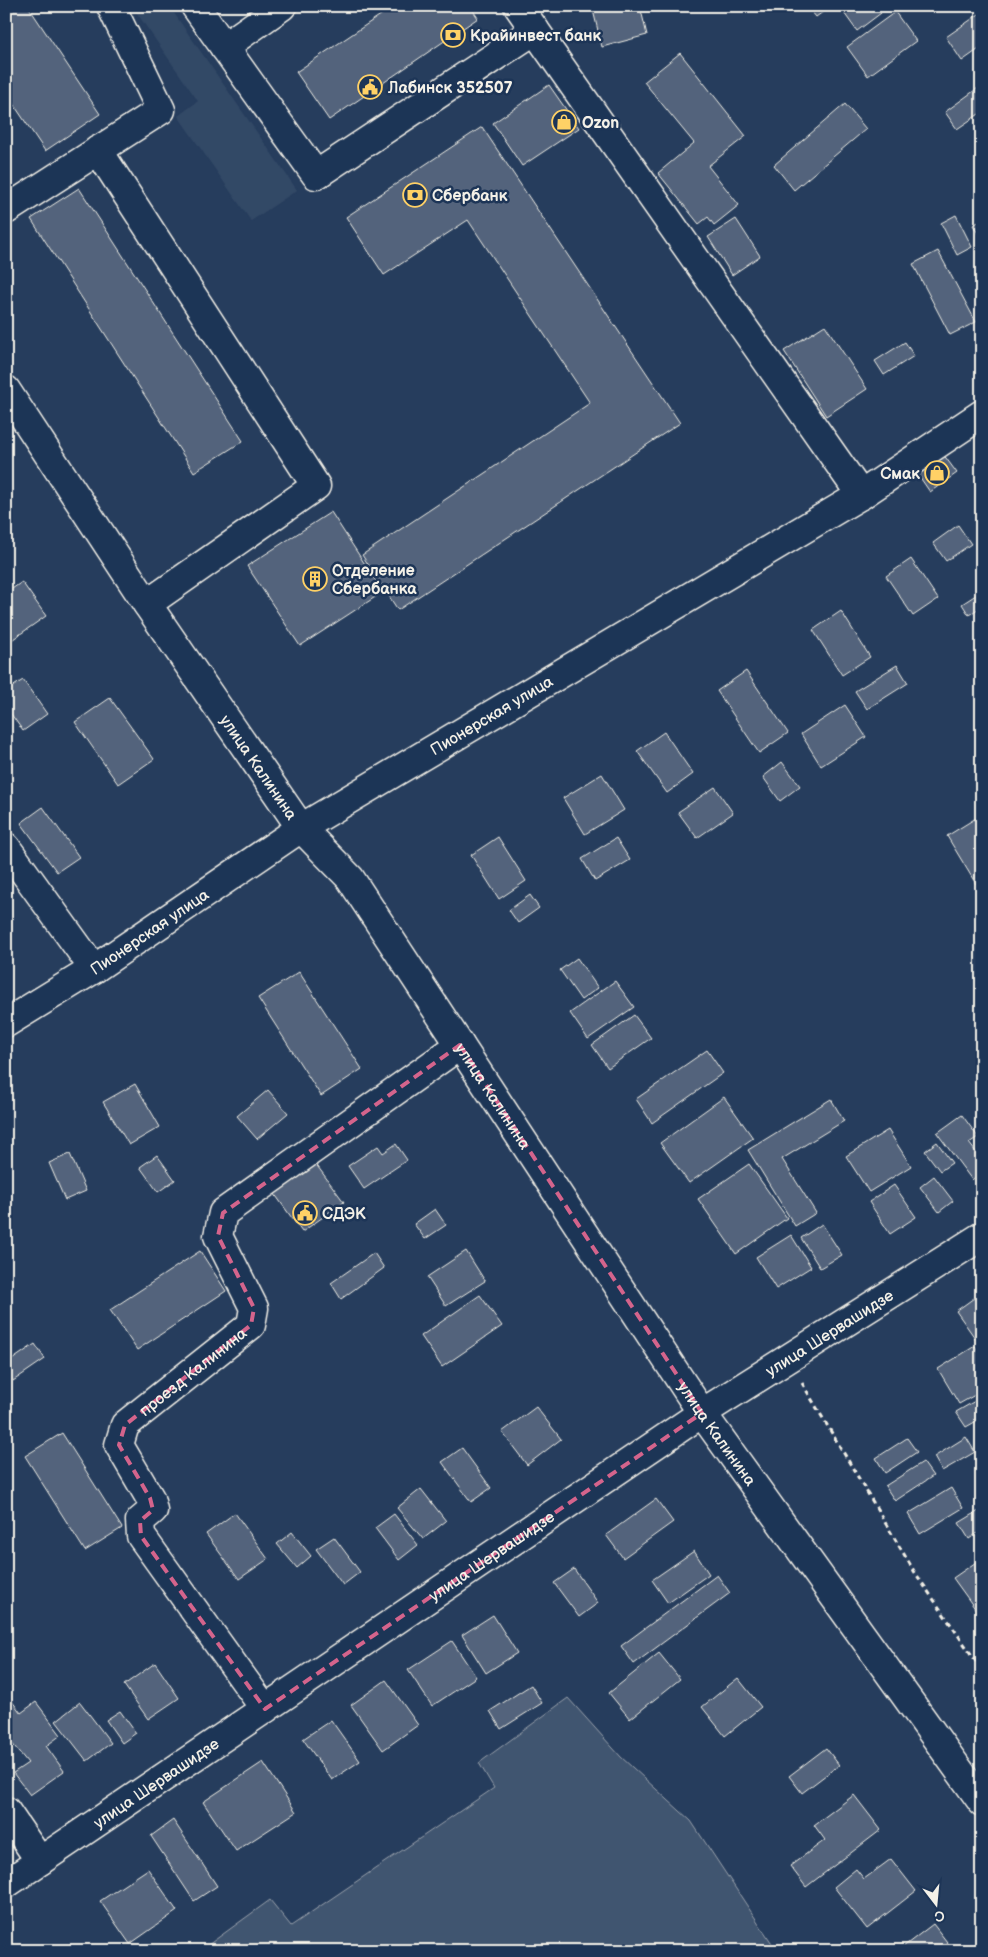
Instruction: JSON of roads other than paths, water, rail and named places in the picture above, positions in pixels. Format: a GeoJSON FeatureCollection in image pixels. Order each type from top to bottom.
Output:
{"type":"FeatureCollection","features":[{"type":"Feature","properties":{"kind":"street"},"geometry":{"type":"LineString","coordinates":[[6,210],[161,110],[111,6]]}},
{"type":"Feature","properties":{"kind":"street"},"geometry":{"type":"LineString","coordinates":[[195,6],[316,175],[535,30]]}},
{"type":"Feature","properties":{"kind":"street"},"geometry":{"type":"LineString","coordinates":[[224,48],[282,6]]}},
{"type":"Feature","properties":{"kind":"street"},"geometry":{"type":"LineString","coordinates":[[518,6],[861,495]]}},
{"type":"Feature","properties":{"kind":"street"},"geometry":{"type":"LineString","coordinates":[[98,150],[316,486],[146,604]]}},
{"type":"Feature","properties":{"kind":"street","name":"улица Калинина"},"geometry":{"type":"LineString","coordinates":[[6,390],[146,604],[302,828],[350,878],[702,1413],[982,1802]]}},
{"type":"Feature","properties":{"kind":"street","name":"Пионерская улица"},"geometry":{"type":"LineString","coordinates":[[6,1023],[94,969],[302,828],[861,495],[982,414]]}},
{"type":"Feature","properties":{"kind":"street"},"geometry":{"type":"LineString","coordinates":[[6,847],[94,969]]}},
{"type":"Feature","properties":{"kind":"street","name":"проезд Калинина"},"geometry":{"type":"LineString","coordinates":[[265,1709],[142,1536],[140,1521],[153,1510],[150,1498],[119,1445],[125,1425],[252,1325],[254,1308],[218,1236],[223,1213],[460,1045]]}},
{"type":"Feature","properties":{"kind":"street","name":"улица Шервашидзе"},"geometry":{"type":"LineString","coordinates":[[6,1884],[702,1413],[982,1236]]}},
{"type":"Feature","properties":{"kind":"street"},"geometry":{"type":"LineString","coordinates":[[6,1811],[40,1861]]}},
{"type":"Feature","properties":{"kind":"place","name":"Крайинвест банк"},"geometry":{"type":"Point","coordinates":[453,35]}},
{"type":"Feature","properties":{"kind":"place","name":"Лабинск 352507"},"geometry":{"type":"Point","coordinates":[370,87]}},
{"type":"Feature","properties":{"kind":"place","name":"Ozon"},"geometry":{"type":"Point","coordinates":[564,122]}},
{"type":"Feature","properties":{"kind":"place","name":"Сбербанк"},"geometry":{"type":"Point","coordinates":[415,195]}},
{"type":"Feature","properties":{"kind":"place","name":"Смак"},"geometry":{"type":"Point","coordinates":[937,473]}},
{"type":"Feature","properties":{"kind":"place","name":"Отделение Сбербанка"},"geometry":{"type":"Point","coordinates":[315,579]}},
{"type":"Feature","properties":{"kind":"place","name":"СДЭК"},"geometry":{"type":"Point","coordinates":[305,1213]}}]}
